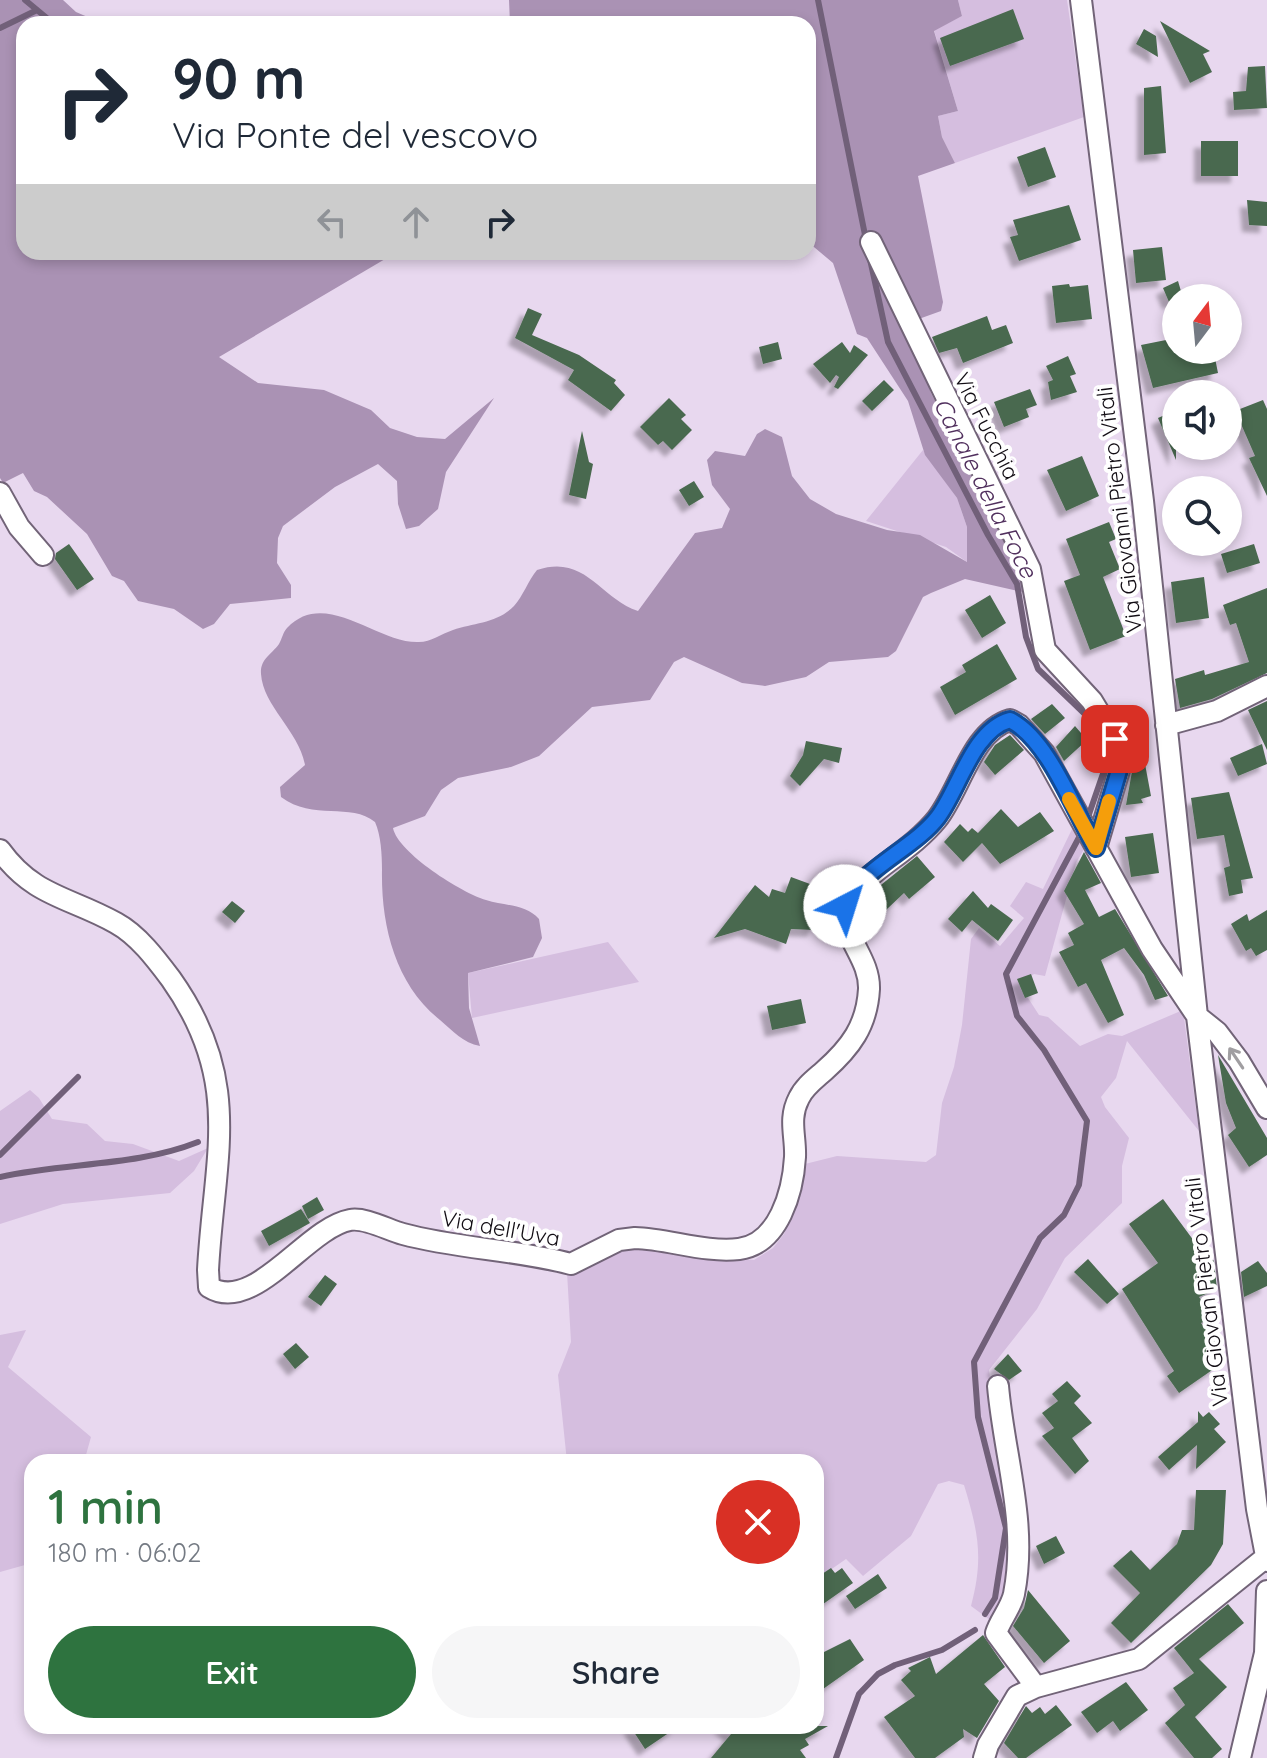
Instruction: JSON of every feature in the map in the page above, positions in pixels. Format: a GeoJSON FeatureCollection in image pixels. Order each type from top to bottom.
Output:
{"type":"FeatureCollection","features":[{"type":"Feature","properties":{"kind":"street","name":"Via Giovanni Pietro Vitali"},"geometry":{"type":"LineString","coordinates":[[1081,0],[1143,501],[1197,1016]]}},
{"type":"Feature","properties":{"kind":"street","name":"Via Fucchia"},"geometry":{"type":"LineString","coordinates":[[871,242],[1030,569],[1045,650],[1092,701],[1115,739],[1120,767],[1094,845]]}},
{"type":"Feature","properties":{"kind":"street"},"geometry":{"type":"LineString","coordinates":[[0,493],[19,527],[43,555]]}},
{"type":"Feature","properties":{"kind":"street"},"geometry":{"type":"LineString","coordinates":[[1166,725],[1217,711],[1267,686]]}},
{"type":"Feature","properties":{"kind":"street","name":"Via dell'Uva"},"geometry":{"type":"LineString","coordinates":[[0,850],[38,889],[116,923],[132,935],[161,965],[194,1013],[212,1056],[220,1107],[221,1155],[208,1270],[209,1287],[222,1295],[236,1294],[262,1279],[351,1220],[432,1240],[533,1253],[571,1264],[619,1240],[635,1238],[740,1249],[762,1239],[782,1214],[792,1188],[795,1149],[791,1119],[799,1095],[853,1043],[863,1023],[869,981],[844,925],[848,897],[937,819],[979,748],[999,723],[1010,720],[1019,725],[1044,753],[1094,845]]}},
{"type":"Feature","properties":{"kind":"street"},"geometry":{"type":"LineString","coordinates":[[1094,845],[1152,949],[1197,1016],[1217,1032],[1267,1108]]}},
{"type":"Feature","properties":{"kind":"street","name":"Via Giovan Pietro Vitali"},"geometry":{"type":"LineString","coordinates":[[1197,1016],[1266,1559]]}},
{"type":"Feature","properties":{"kind":"street"},"geometry":{"type":"LineString","coordinates":[[998,1386],[1002,1433],[1018,1502],[1017,1572],[1013,1599],[996,1633],[1036,1687]]}},
{"type":"Feature","properties":{"kind":"street"},"geometry":{"type":"LineString","coordinates":[[984,1758],[988,1745],[1017,1696],[1036,1687],[1139,1659],[1266,1559]]}},
{"type":"Feature","properties":{"kind":"street"},"geometry":{"type":"LineString","coordinates":[[1240,1758],[1265,1653],[1267,1591]]}},
{"type":"Feature","properties":{"kind":"shaded area"},"geometry":{"type":"Polygon","coordinates":[[[0,0],[63,0],[85,16],[16,16],[16,260],[383,260],[219,357],[258,383],[324,390],[371,410],[390,428],[417,437],[445,439],[494,398],[446,472],[438,509],[419,526],[406,529],[398,504],[397,481],[378,464],[335,487],[283,526],[278,538],[277,563],[291,585],[291,598],[230,604],[214,624],[203,629],[174,609],[138,601],[124,581],[112,576],[87,534],[47,497],[34,491],[23,473],[3,483],[0,478],[0,0]]]}},
{"type":"Feature","properties":{"kind":"shaded area"},"geometry":{"type":"Polygon","coordinates":[[[509,0],[958,0],[962,16],[934,31],[958,111],[938,116],[942,137],[955,163],[918,176],[943,302],[941,311],[902,325],[910,349],[916,349],[931,393],[1019,566],[1027,593],[965,579],[923,597],[896,651],[888,657],[829,662],[806,677],[765,686],[742,683],[684,657],[674,662],[650,700],[592,707],[539,756],[511,767],[458,778],[441,790],[425,816],[393,828],[406,849],[447,881],[475,896],[528,911],[539,919],[542,938],[533,957],[468,973],[469,1008],[480,1046],[458,1036],[425,1005],[402,971],[384,912],[381,845],[375,822],[355,813],[306,808],[281,797],[280,787],[305,765],[296,741],[268,697],[261,669],[287,628],[302,617],[318,613],[352,620],[403,640],[428,641],[508,612],[537,570],[554,567],[580,573],[624,605],[638,611],[695,533],[722,528],[730,509],[712,485],[707,460],[715,451],[745,456],[757,434],[765,429],[782,437],[792,476],[810,499],[836,514],[887,530],[920,535],[967,562],[967,527],[957,498],[925,455],[908,401],[867,338],[857,334],[833,263],[816,249],[816,16],[510,16],[509,0]]]}},
{"type":"Feature","properties":{"kind":"shaded area"},"geometry":{"type":"Polygon","coordinates":[[[958,0],[1067,0],[1084,117],[955,163],[942,137],[938,116],[958,111],[934,30],[962,16],[958,0]]]}},
{"type":"Feature","properties":{"kind":"shaded area"},"geometry":{"type":"Polygon","coordinates":[[[923,450],[957,498],[967,527],[967,562],[946,547],[866,521],[923,450]]]}},
{"type":"Feature","properties":{"kind":"shaded area"},"geometry":{"type":"Polygon","coordinates":[[[1073,827],[1076,827],[1086,846],[1076,863],[1045,976],[1034,974],[1019,984],[1039,1015],[1048,1017],[1080,1046],[1108,1034],[1122,1036],[1183,1010],[1199,1131],[1127,1041],[1116,1078],[1101,1097],[1129,1138],[1122,1166],[1122,1203],[1065,1258],[1037,1309],[989,1370],[1014,1569],[994,1623],[971,1606],[978,1545],[964,1485],[949,1481],[938,1484],[911,1536],[863,1576],[846,1559],[824,1574],[824,1454],[566,1454],[558,1375],[571,1342],[567,1272],[630,1247],[754,1260],[773,1248],[784,1234],[802,1190],[805,1164],[837,1156],[926,1162],[936,1155],[942,1103],[954,1067],[962,1025],[971,939],[979,928],[1000,946],[1024,918],[1010,906],[1026,882],[1043,889],[1073,827]]]}},
{"type":"Feature","properties":{"kind":"shaded area"},"geometry":{"type":"Polygon","coordinates":[[[608,942],[639,982],[472,1018],[468,973],[608,942]]]}},
{"type":"Feature","properties":{"kind":"shaded area"},"geometry":{"type":"Polygon","coordinates":[[[30,1090],[52,1119],[87,1124],[105,1141],[133,1144],[179,1161],[208,1148],[194,1171],[170,1193],[63,1204],[0,1224],[0,1111],[30,1090]]]}},
{"type":"Feature","properties":{"kind":"shaded area"},"geometry":{"type":"Polygon","coordinates":[[[26,1330],[8,1367],[91,1437],[86,1454],[24,1454],[24,1565],[0,1572],[0,1335],[26,1330]]]}},
{"type":"Feature","properties":{"kind":"building"},"geometry":{"type":"Polygon","coordinates":[[[1013,9],[1024,39],[950,66],[940,38],[1013,9]]]}},
{"type":"Feature","properties":{"kind":"building"},"geometry":{"type":"Polygon","coordinates":[[[1160,21],[1210,51],[1203,54],[1212,72],[1190,83],[1160,21]]]}},
{"type":"Feature","properties":{"kind":"building"},"geometry":{"type":"Polygon","coordinates":[[[1144,29],[1156,36],[1158,57],[1136,44],[1144,29]]]}},
{"type":"Feature","properties":{"kind":"building"},"geometry":{"type":"Polygon","coordinates":[[[1265,66],[1267,108],[1234,110],[1233,92],[1246,91],[1248,67],[1265,66]]]}},
{"type":"Feature","properties":{"kind":"building"},"geometry":{"type":"Polygon","coordinates":[[[1161,86],[1166,153],[1144,155],[1144,88],[1161,86]]]}},
{"type":"Feature","properties":{"kind":"building"},"geometry":{"type":"Polygon","coordinates":[[[1201,141],[1238,141],[1238,176],[1201,176],[1201,141]]]}},
{"type":"Feature","properties":{"kind":"building"},"geometry":{"type":"Polygon","coordinates":[[[1045,147],[1056,177],[1028,187],[1017,157],[1045,147]]]}},
{"type":"Feature","properties":{"kind":"building"},"geometry":{"type":"Polygon","coordinates":[[[1247,200],[1267,202],[1267,226],[1249,225],[1247,200]]]}},
{"type":"Feature","properties":{"kind":"building"},"geometry":{"type":"Polygon","coordinates":[[[1069,205],[1081,240],[1019,261],[1010,237],[1018,235],[1013,220],[1069,205]]]}},
{"type":"Feature","properties":{"kind":"building"},"geometry":{"type":"Polygon","coordinates":[[[1162,247],[1166,280],[1136,283],[1133,250],[1162,247]]]}},
{"type":"Feature","properties":{"kind":"building"},"geometry":{"type":"Polygon","coordinates":[[[1069,284],[1070,287],[1088,285],[1092,319],[1056,323],[1052,286],[1069,284]]]}},
{"type":"Feature","properties":{"kind":"building"},"geometry":{"type":"Polygon","coordinates":[[[528,308],[542,314],[532,335],[579,355],[616,380],[614,383],[625,395],[611,411],[568,380],[574,370],[515,338],[528,308]]]}},
{"type":"Feature","properties":{"kind":"building"},"geometry":{"type":"Polygon","coordinates":[[[987,316],[992,330],[1006,325],[1013,343],[963,363],[957,348],[939,353],[932,337],[987,316]]]}},
{"type":"Feature","properties":{"kind":"building"},"geometry":{"type":"Polygon","coordinates":[[[1162,341],[1162,364],[1216,364],[1218,373],[1188,380],[1162,380],[1162,386],[1153,388],[1141,345],[1162,341]]]}},
{"type":"Feature","properties":{"kind":"building"},"geometry":{"type":"Polygon","coordinates":[[[778,342],[782,359],[763,364],[759,347],[778,342]]]}},
{"type":"Feature","properties":{"kind":"building"},"geometry":{"type":"Polygon","coordinates":[[[842,342],[850,353],[854,345],[868,355],[838,389],[834,387],[839,377],[836,375],[830,383],[813,364],[842,342]]]}},
{"type":"Feature","properties":{"kind":"building"},"geometry":{"type":"Polygon","coordinates":[[[1068,356],[1076,374],[1070,376],[1077,392],[1051,400],[1048,382],[1053,380],[1046,366],[1068,356]]]}},
{"type":"Feature","properties":{"kind":"building"},"geometry":{"type":"Polygon","coordinates":[[[884,380],[894,390],[872,411],[862,401],[884,380]]]}},
{"type":"Feature","properties":{"kind":"building"},"geometry":{"type":"Polygon","coordinates":[[[1030,389],[1037,405],[1026,409],[1029,417],[1004,427],[994,402],[1030,389]]]}},
{"type":"Feature","properties":{"kind":"building"},"geometry":{"type":"Polygon","coordinates":[[[669,398],[686,415],[681,419],[692,430],[672,450],[663,441],[658,445],[640,427],[669,398]]]}},
{"type":"Feature","properties":{"kind":"building"},"geometry":{"type":"Polygon","coordinates":[[[1263,400],[1267,409],[1267,496],[1249,458],[1255,456],[1242,426],[1242,408],[1263,400]]]}},
{"type":"Feature","properties":{"kind":"building"},"geometry":{"type":"Polygon","coordinates":[[[582,431],[589,462],[593,464],[586,499],[569,495],[582,431]]]}},
{"type":"Feature","properties":{"kind":"building"},"geometry":{"type":"Polygon","coordinates":[[[1082,456],[1099,496],[1066,511],[1047,470],[1082,456]]]}},
{"type":"Feature","properties":{"kind":"building"},"geometry":{"type":"Polygon","coordinates":[[[694,481],[704,497],[689,506],[679,490],[694,481]]]}},
{"type":"Feature","properties":{"kind":"building"},"geometry":{"type":"Polygon","coordinates":[[[1109,522],[1116,539],[1109,542],[1120,569],[1103,577],[1126,636],[1090,650],[1064,581],[1080,575],[1066,539],[1109,522]]]}},
{"type":"Feature","properties":{"kind":"building"},"geometry":{"type":"Polygon","coordinates":[[[69,544],[94,579],[77,590],[55,559],[56,553],[69,544]]]}},
{"type":"Feature","properties":{"kind":"building"},"geometry":{"type":"Polygon","coordinates":[[[1254,544],[1260,563],[1227,573],[1222,556],[1242,556],[1242,548],[1254,544]]]}},
{"type":"Feature","properties":{"kind":"building"},"geometry":{"type":"Polygon","coordinates":[[[1204,577],[1209,618],[1176,623],[1171,582],[1204,577]]]}},
{"type":"Feature","properties":{"kind":"building"},"geometry":{"type":"Polygon","coordinates":[[[1267,588],[1267,673],[1212,699],[1180,708],[1175,679],[1204,670],[1205,675],[1249,662],[1236,623],[1230,625],[1223,605],[1267,588]]]}},
{"type":"Feature","properties":{"kind":"building"},"geometry":{"type":"Polygon","coordinates":[[[990,595],[1006,623],[982,638],[965,610],[990,595]]]}},
{"type":"Feature","properties":{"kind":"building"},"geometry":{"type":"Polygon","coordinates":[[[997,644],[1017,679],[955,715],[940,687],[966,672],[962,665],[997,644]]]}},
{"type":"Feature","properties":{"kind":"building"},"geometry":{"type":"Polygon","coordinates":[[[1267,701],[1267,750],[1248,710],[1267,701]]]}},
{"type":"Feature","properties":{"kind":"building"},"geometry":{"type":"Polygon","coordinates":[[[1052,704],[1065,718],[1045,734],[1031,719],[1052,704]]]}},
{"type":"Feature","properties":{"kind":"building"},"geometry":{"type":"Polygon","coordinates":[[[1075,726],[1087,740],[1064,761],[1056,747],[1075,726]]]}},
{"type":"Feature","properties":{"kind":"building"},"geometry":{"type":"Polygon","coordinates":[[[1010,735],[1024,750],[995,775],[984,762],[995,745],[1010,735]]]}},
{"type":"Feature","properties":{"kind":"building"},"geometry":{"type":"Polygon","coordinates":[[[806,741],[842,748],[839,763],[824,759],[800,786],[790,776],[803,755],[806,741]]]}},
{"type":"Feature","properties":{"kind":"building"},"geometry":{"type":"Polygon","coordinates":[[[1262,744],[1267,764],[1238,776],[1230,758],[1262,744]]]}},
{"type":"Feature","properties":{"kind":"building"},"geometry":{"type":"Polygon","coordinates":[[[1145,764],[1151,796],[1141,799],[1143,803],[1126,805],[1133,766],[1145,764]]]}},
{"type":"Feature","properties":{"kind":"building"},"geometry":{"type":"Polygon","coordinates":[[[1229,792],[1253,878],[1241,880],[1243,893],[1229,896],[1224,868],[1230,866],[1224,835],[1197,839],[1191,798],[1229,792]]]}},
{"type":"Feature","properties":{"kind":"building"},"geometry":{"type":"Polygon","coordinates":[[[1001,809],[1018,827],[1040,812],[1054,831],[1000,864],[982,843],[963,862],[944,842],[960,824],[968,832],[972,828],[978,833],[1001,809]]]}},
{"type":"Feature","properties":{"kind":"building"},"geometry":{"type":"Polygon","coordinates":[[[1153,833],[1159,873],[1131,877],[1125,837],[1153,833]]]}},
{"type":"Feature","properties":{"kind":"building"},"geometry":{"type":"Polygon","coordinates":[[[1084,852],[1101,883],[1085,890],[1099,917],[1115,909],[1168,996],[1155,1000],[1144,975],[1124,948],[1101,960],[1124,1015],[1108,1023],[1086,983],[1078,987],[1059,952],[1074,945],[1068,933],[1084,924],[1064,891],[1084,852]]]}},
{"type":"Feature","properties":{"kind":"building"},"geometry":{"type":"Polygon","coordinates":[[[917,856],[935,877],[909,899],[904,893],[869,926],[861,926],[858,910],[876,909],[866,897],[917,856]]]}},
{"type":"Feature","properties":{"kind":"building"},"geometry":{"type":"Polygon","coordinates":[[[791,877],[829,891],[814,930],[791,929],[786,944],[745,929],[714,938],[755,885],[769,897],[772,889],[785,893],[791,877]]]}},
{"type":"Feature","properties":{"kind":"building"},"geometry":{"type":"Polygon","coordinates":[[[973,891],[988,908],[991,904],[1013,920],[998,941],[972,920],[962,932],[948,919],[973,891]]]}},
{"type":"Feature","properties":{"kind":"building"},"geometry":{"type":"Polygon","coordinates":[[[232,901],[245,911],[235,923],[222,912],[232,901]]]}},
{"type":"Feature","properties":{"kind":"building"},"geometry":{"type":"Polygon","coordinates":[[[1267,910],[1267,950],[1256,956],[1251,948],[1246,951],[1231,924],[1247,914],[1249,921],[1267,910]]]}},
{"type":"Feature","properties":{"kind":"building"},"geometry":{"type":"Polygon","coordinates":[[[1031,974],[1038,993],[1025,998],[1017,979],[1031,974]]]}},
{"type":"Feature","properties":{"kind":"building"},"geometry":{"type":"Polygon","coordinates":[[[801,999],[806,1023],[772,1030],[767,1006],[801,999]]]}},
{"type":"Feature","properties":{"kind":"building"},"geometry":{"type":"Polygon","coordinates":[[[1218,1055],[1267,1138],[1267,1155],[1249,1167],[1228,1135],[1236,1128],[1226,1103],[1218,1055]]]}},
{"type":"Feature","properties":{"kind":"building"},"geometry":{"type":"Polygon","coordinates":[[[317,1197],[324,1210],[308,1219],[302,1206],[317,1197]]]}},
{"type":"Feature","properties":{"kind":"building"},"geometry":{"type":"Polygon","coordinates":[[[1163,1199],[1208,1260],[1207,1254],[1214,1261],[1217,1289],[1199,1297],[1214,1317],[1201,1323],[1219,1347],[1210,1354],[1218,1366],[1179,1393],[1167,1376],[1174,1371],[1122,1289],[1158,1263],[1129,1224],[1163,1199]]]}},
{"type":"Feature","properties":{"kind":"building"},"geometry":{"type":"Polygon","coordinates":[[[301,1209],[310,1223],[269,1246],[261,1231],[301,1209]]]}},
{"type":"Feature","properties":{"kind":"building"},"geometry":{"type":"Polygon","coordinates":[[[1088,1259],[1119,1294],[1107,1304],[1074,1272],[1088,1259]]]}},
{"type":"Feature","properties":{"kind":"building"},"geometry":{"type":"Polygon","coordinates":[[[1258,1261],[1267,1273],[1267,1286],[1244,1297],[1241,1272],[1258,1261]]]}},
{"type":"Feature","properties":{"kind":"building"},"geometry":{"type":"Polygon","coordinates":[[[325,1275],[337,1284],[321,1306],[308,1297],[325,1275]]]}},
{"type":"Feature","properties":{"kind":"building"},"geometry":{"type":"Polygon","coordinates":[[[296,1343],[309,1357],[295,1369],[283,1354],[296,1343]]]}},
{"type":"Feature","properties":{"kind":"building"},"geometry":{"type":"Polygon","coordinates":[[[1008,1354],[1022,1371],[1009,1380],[994,1369],[1008,1354]]]}},
{"type":"Feature","properties":{"kind":"building"},"geometry":{"type":"Polygon","coordinates":[[[1067,1381],[1081,1396],[1074,1403],[1092,1423],[1072,1438],[1089,1461],[1075,1474],[1042,1436],[1054,1428],[1042,1413],[1058,1401],[1052,1394],[1067,1381]]]}},
{"type":"Feature","properties":{"kind":"building"},"geometry":{"type":"Polygon","coordinates":[[[1198,1411],[1203,1417],[1209,1412],[1220,1424],[1214,1429],[1226,1442],[1196,1469],[1197,1445],[1169,1470],[1158,1457],[1198,1422],[1198,1411]]]}},
{"type":"Feature","properties":{"kind":"building"},"geometry":{"type":"Polygon","coordinates":[[[1196,1490],[1226,1490],[1223,1544],[1211,1565],[1131,1643],[1111,1623],[1140,1593],[1113,1566],[1131,1550],[1150,1570],[1177,1544],[1182,1530],[1194,1530],[1196,1490]]]}},
{"type":"Feature","properties":{"kind":"building"},"geometry":{"type":"Polygon","coordinates":[[[1056,1536],[1065,1553],[1044,1564],[1036,1546],[1056,1536]]]}},
{"type":"Feature","properties":{"kind":"building"},"geometry":{"type":"Polygon","coordinates":[[[831,1568],[835,1573],[842,1568],[853,1583],[824,1603],[824,1573],[831,1568]]]}},
{"type":"Feature","properties":{"kind":"building"},"geometry":{"type":"Polygon","coordinates":[[[878,1574],[887,1588],[855,1609],[846,1596],[878,1574]]]}},
{"type":"Feature","properties":{"kind":"building"},"geometry":{"type":"Polygon","coordinates":[[[1028,1590],[1070,1641],[1044,1663],[1013,1626],[1024,1608],[1028,1590]]]}},
{"type":"Feature","properties":{"kind":"building"},"geometry":{"type":"Polygon","coordinates":[[[1228,1604],[1244,1623],[1199,1659],[1227,1687],[1195,1717],[1222,1749],[1212,1758],[1194,1758],[1165,1723],[1185,1705],[1173,1688],[1194,1673],[1174,1648],[1228,1604]]]}},
{"type":"Feature","properties":{"kind":"building"},"geometry":{"type":"Polygon","coordinates":[[[983,1635],[1005,1667],[984,1684],[999,1701],[977,1738],[963,1729],[964,1737],[935,1758],[915,1758],[884,1717],[915,1696],[901,1680],[911,1671],[908,1668],[930,1657],[936,1674],[983,1635]]]}},
{"type":"Feature","properties":{"kind":"building"},"geometry":{"type":"Polygon","coordinates":[[[850,1639],[864,1660],[824,1688],[824,1652],[850,1639]]]}},
{"type":"Feature","properties":{"kind":"building"},"geometry":{"type":"Polygon","coordinates":[[[1126,1682],[1148,1710],[1120,1731],[1113,1721],[1097,1733],[1081,1712],[1126,1682]]]}},
{"type":"Feature","properties":{"kind":"building"},"geometry":{"type":"Polygon","coordinates":[[[1056,1705],[1072,1725],[1026,1758],[1018,1758],[1004,1743],[1026,1706],[1032,1713],[1040,1707],[1045,1714],[1056,1705]]]}},
{"type":"Feature","properties":{"kind":"building"},"geometry":{"type":"Polygon","coordinates":[[[635,1734],[667,1734],[645,1749],[635,1734]]]}},
{"type":"Feature","properties":{"kind":"building"},"geometry":{"type":"Polygon","coordinates":[[[731,1734],[814,1734],[805,1739],[809,1745],[800,1750],[806,1758],[711,1758],[731,1734]]]}},
{"type":"Feature","properties":{"kind":"waterway"},"geometry":{"type":"LineString","coordinates":[[25,0],[44,16]]}},
{"type":"Feature","properties":{"kind":"waterway","name":"Canale della Foce"},"geometry":{"type":"LineString","coordinates":[[818,0],[866,240]]}},
{"type":"Feature","properties":{"kind":"waterway"},"geometry":{"type":"LineString","coordinates":[[25,16],[37,10]]}},
{"type":"Feature","properties":{"kind":"waterway"},"geometry":{"type":"LineString","coordinates":[[0,28],[16,20]]}},
{"type":"Feature","properties":{"kind":"waterway","name":"Canale della Foce"},"geometry":{"type":"LineString","coordinates":[[870,259],[888,342],[988,535],[1017,584],[1026,637],[1038,669],[1089,718],[1106,741],[1106,765],[1087,820]]}},
{"type":"Feature","properties":{"kind":"waterway","name":"Canale della Foce"},"geometry":{"type":"LineString","coordinates":[[985,1614],[995,1598],[1006,1528],[978,1417],[974,1362],[1040,1238],[1064,1215],[1079,1185],[1087,1121],[1044,1050],[1017,1016],[1006,974],[1083,830]]}},
{"type":"Feature","properties":{"kind":"waterway"},"geometry":{"type":"LineString","coordinates":[[0,1155],[78,1077]]}},
{"type":"Feature","properties":{"kind":"waterway"},"geometry":{"type":"LineString","coordinates":[[0,1177],[150,1156],[198,1142]]}},
{"type":"Feature","properties":{"kind":"waterway","name":"Canale della Foce"},"geometry":{"type":"LineString","coordinates":[[836,1758],[859,1694],[878,1674],[895,1665],[942,1650],[975,1630]]}},
{"type":"Feature","properties":{"kind":"slow traffic"},"geometry":{"type":"LineString","coordinates":[[1069,799],[1096,848],[1109,801]]}},
{"type":"Feature","properties":{"kind":"route"},"geometry":{"type":"LineString","coordinates":[[845,906],[856,888],[937,819],[973,756],[999,723],[1010,720],[1019,725],[1044,753],[1096,848],[1120,767],[1115,739]]}}]}
